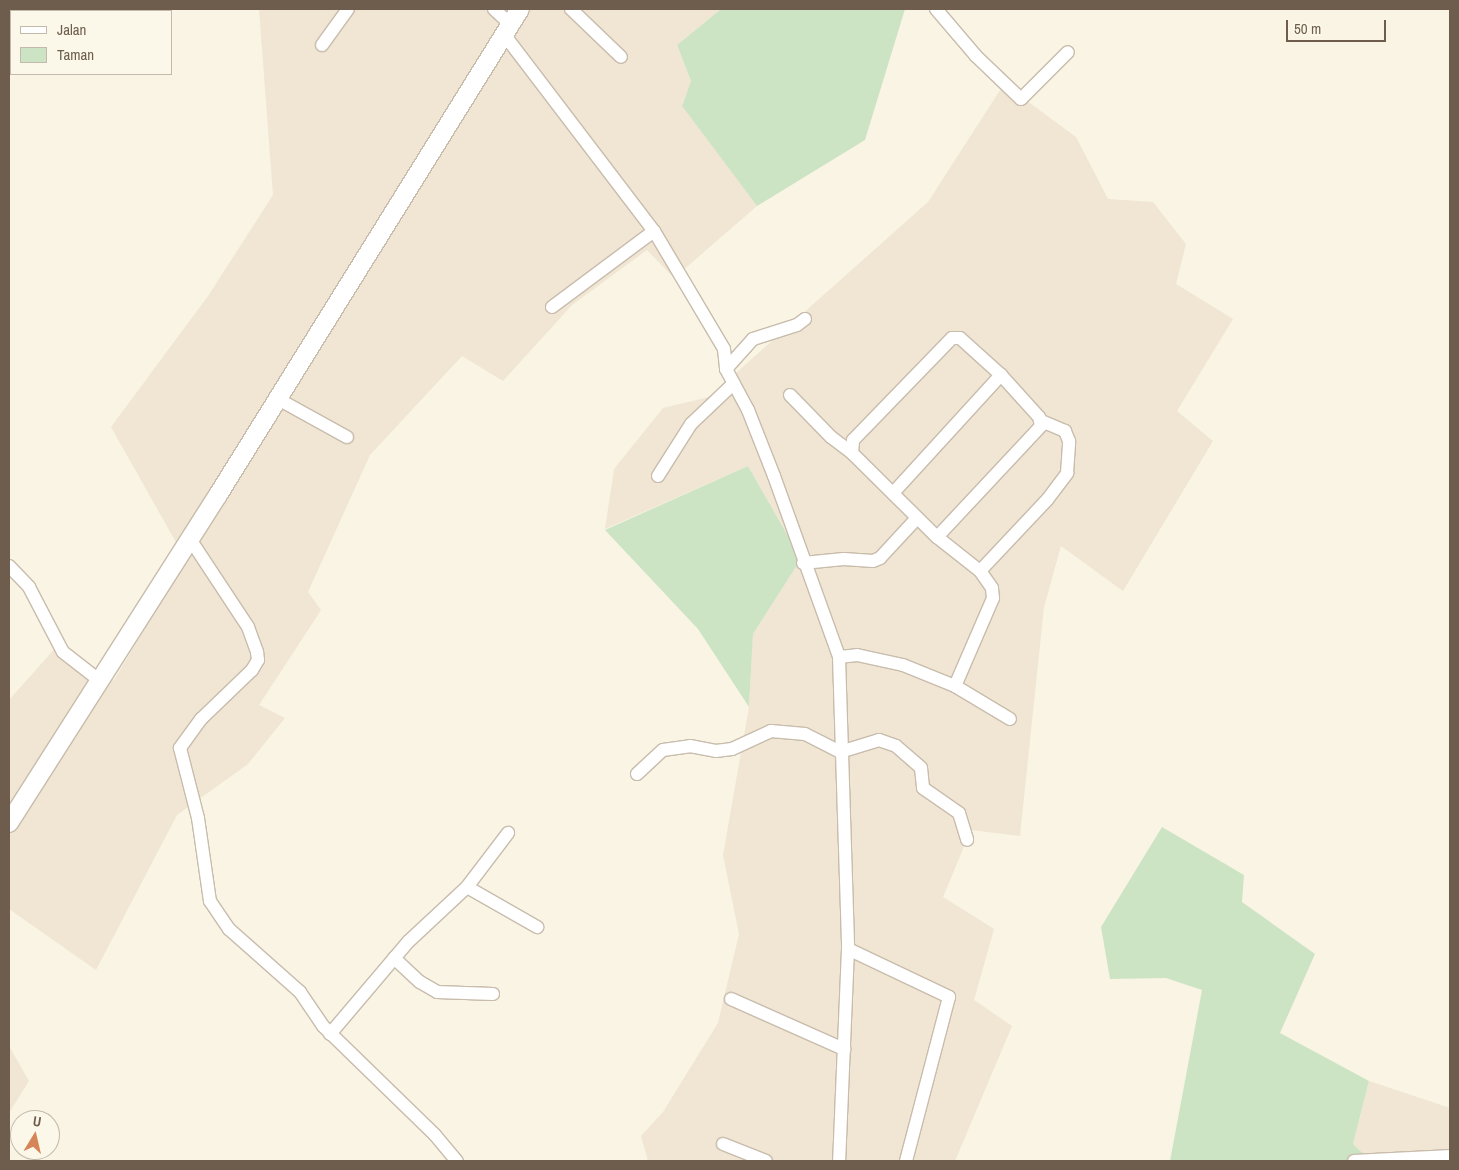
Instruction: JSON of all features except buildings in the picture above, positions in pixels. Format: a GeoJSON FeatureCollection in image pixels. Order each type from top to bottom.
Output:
{"type":"FeatureCollection","features":[{"type":"Feature","properties":{"kind":"main road"},"geometry":{"type":"LineString","coordinates":[[9,822],[188,542],[506,28],[520,9]]}},
{"type":"Feature","properties":{"kind":"street"},"geometry":{"type":"LineString","coordinates":[[322,45],[348,9]]}},
{"type":"Feature","properties":{"kind":"street"},"geometry":{"type":"LineString","coordinates":[[494,9],[654,231],[724,349],[726,369],[734,383],[774,476],[839,657],[840,752],[848,949],[839,1161]]}},
{"type":"Feature","properties":{"kind":"street"},"geometry":{"type":"LineString","coordinates":[[571,9],[621,57]]}},
{"type":"Feature","properties":{"kind":"street"},"geometry":{"type":"LineString","coordinates":[[936,9],[976,56],[1021,99],[1068,52]]}},
{"type":"Feature","properties":{"kind":"street"},"geometry":{"type":"LineString","coordinates":[[552,307],[654,231]]}},
{"type":"Feature","properties":{"kind":"street"},"geometry":{"type":"LineString","coordinates":[[726,369],[753,339],[797,325],[805,319]]}},
{"type":"Feature","properties":{"kind":"street"},"geometry":{"type":"LineString","coordinates":[[852,453],[853,440],[952,338],[960,338],[1000,375],[1042,421],[1066,431],[1069,441],[1067,473],[1057,490],[980,571]]}},
{"type":"Feature","properties":{"kind":"street"},"geometry":{"type":"LineString","coordinates":[[894,492],[1000,375]]}},
{"type":"Feature","properties":{"kind":"street"},"geometry":{"type":"LineString","coordinates":[[658,476],[691,424],[734,383]]}},
{"type":"Feature","properties":{"kind":"street"},"geometry":{"type":"LineString","coordinates":[[790,395],[831,437],[852,453],[894,492],[937,537],[980,571],[992,588],[993,598],[955,686]]}},
{"type":"Feature","properties":{"kind":"street"},"geometry":{"type":"LineString","coordinates":[[276,398],[346,437]]}},
{"type":"Feature","properties":{"kind":"street"},"geometry":{"type":"LineString","coordinates":[[937,537],[1042,426],[1042,421]]}},
{"type":"Feature","properties":{"kind":"street"},"geometry":{"type":"LineString","coordinates":[[804,563],[844,559],[873,561],[880,558],[917,518]]}},
{"type":"Feature","properties":{"kind":"street"},"geometry":{"type":"LineString","coordinates":[[188,542],[248,627],[258,660],[252,670],[200,719],[180,748],[198,818],[210,901],[228,929],[247,948],[281,973],[300,992],[330,1034],[436,1135],[457,1161]]}},
{"type":"Feature","properties":{"kind":"street"},"geometry":{"type":"LineString","coordinates":[[9,566],[29,587],[63,652],[99,680]]}},
{"type":"Feature","properties":{"kind":"street"},"geometry":{"type":"LineString","coordinates":[[839,657],[857,655],[903,665],[955,686],[1010,719]]}},
{"type":"Feature","properties":{"kind":"street"},"geometry":{"type":"LineString","coordinates":[[637,774],[663,750],[690,746],[724,750],[771,731],[805,734],[840,752],[879,740],[896,746],[921,768],[927,793],[959,812],[968,840]]}},
{"type":"Feature","properties":{"kind":"street"},"geometry":{"type":"LineString","coordinates":[[330,1034],[418,931],[437,917],[467,887],[508,834]]}},
{"type":"Feature","properties":{"kind":"street"},"geometry":{"type":"LineString","coordinates":[[467,887],[537,927]]}},
{"type":"Feature","properties":{"kind":"street"},"geometry":{"type":"LineString","coordinates":[[848,949],[949,997],[906,1161]]}},
{"type":"Feature","properties":{"kind":"street"},"geometry":{"type":"LineString","coordinates":[[394,958],[420,982],[437,992],[493,994]]}},
{"type":"Feature","properties":{"kind":"street"},"geometry":{"type":"LineString","coordinates":[[731,998],[844,1050]]}},
{"type":"Feature","properties":{"kind":"street"},"geometry":{"type":"LineString","coordinates":[[723,1144],[766,1161]]}},
{"type":"Feature","properties":{"kind":"street"},"geometry":{"type":"LineString","coordinates":[[1354,1161],[1450,1156]]}},
{"type":"Feature","properties":{"kind":"shaded area"},"geometry":{"type":"Polygon","coordinates":[[[259,9],[721,9],[677,45],[691,81],[682,106],[757,206],[674,278],[647,250],[572,305],[503,381],[462,356],[370,455],[308,592],[321,610],[259,705],[285,718],[248,764],[177,815],[96,970],[9,909],[9,700],[58,645],[114,680],[186,560],[111,427],[208,296],[273,195],[259,9]]]}},
{"type":"Feature","properties":{"kind":"shaded area"},"geometry":{"type":"Polygon","coordinates":[[[1004,84],[1076,137],[1108,199],[1153,202],[1186,244],[1176,284],[1233,319],[1177,411],[1213,441],[1123,591],[1061,546],[1044,607],[1020,836],[971,830],[943,897],[994,929],[974,1000],[1012,1026],[955,1161],[648,1161],[641,1136],[663,1112],[718,1023],[739,934],[723,855],[749,707],[753,634],[801,559],[748,466],[605,529],[614,469],[663,408],[709,397],[928,202],[1004,84]]]}},
{"type":"Feature","properties":{"kind":"shaded area"},"geometry":{"type":"Polygon","coordinates":[[[9,1046],[29,1081],[9,1113],[9,1046]]]}},
{"type":"Feature","properties":{"kind":"shaded area"},"geometry":{"type":"Polygon","coordinates":[[[1369,1081],[1450,1108],[1450,1161],[1371,1161],[1353,1144],[1369,1081]]]}},
{"type":"Feature","properties":{"kind":"green space"},"geometry":{"type":"Polygon","coordinates":[[[721,9],[905,9],[865,140],[757,206],[682,106],[691,81],[677,45],[721,9]]]}},
{"type":"Feature","properties":{"kind":"green space"},"geometry":{"type":"Polygon","coordinates":[[[748,466],[801,559],[753,634],[749,707],[698,629],[605,530],[748,466]]]}},
{"type":"Feature","properties":{"kind":"green space"},"geometry":{"type":"Polygon","coordinates":[[[1162,827],[1244,875],[1242,902],[1315,954],[1280,1033],[1369,1081],[1353,1144],[1371,1161],[1170,1161],[1202,990],[1166,978],[1110,979],[1101,927],[1162,827]]]}}]}
